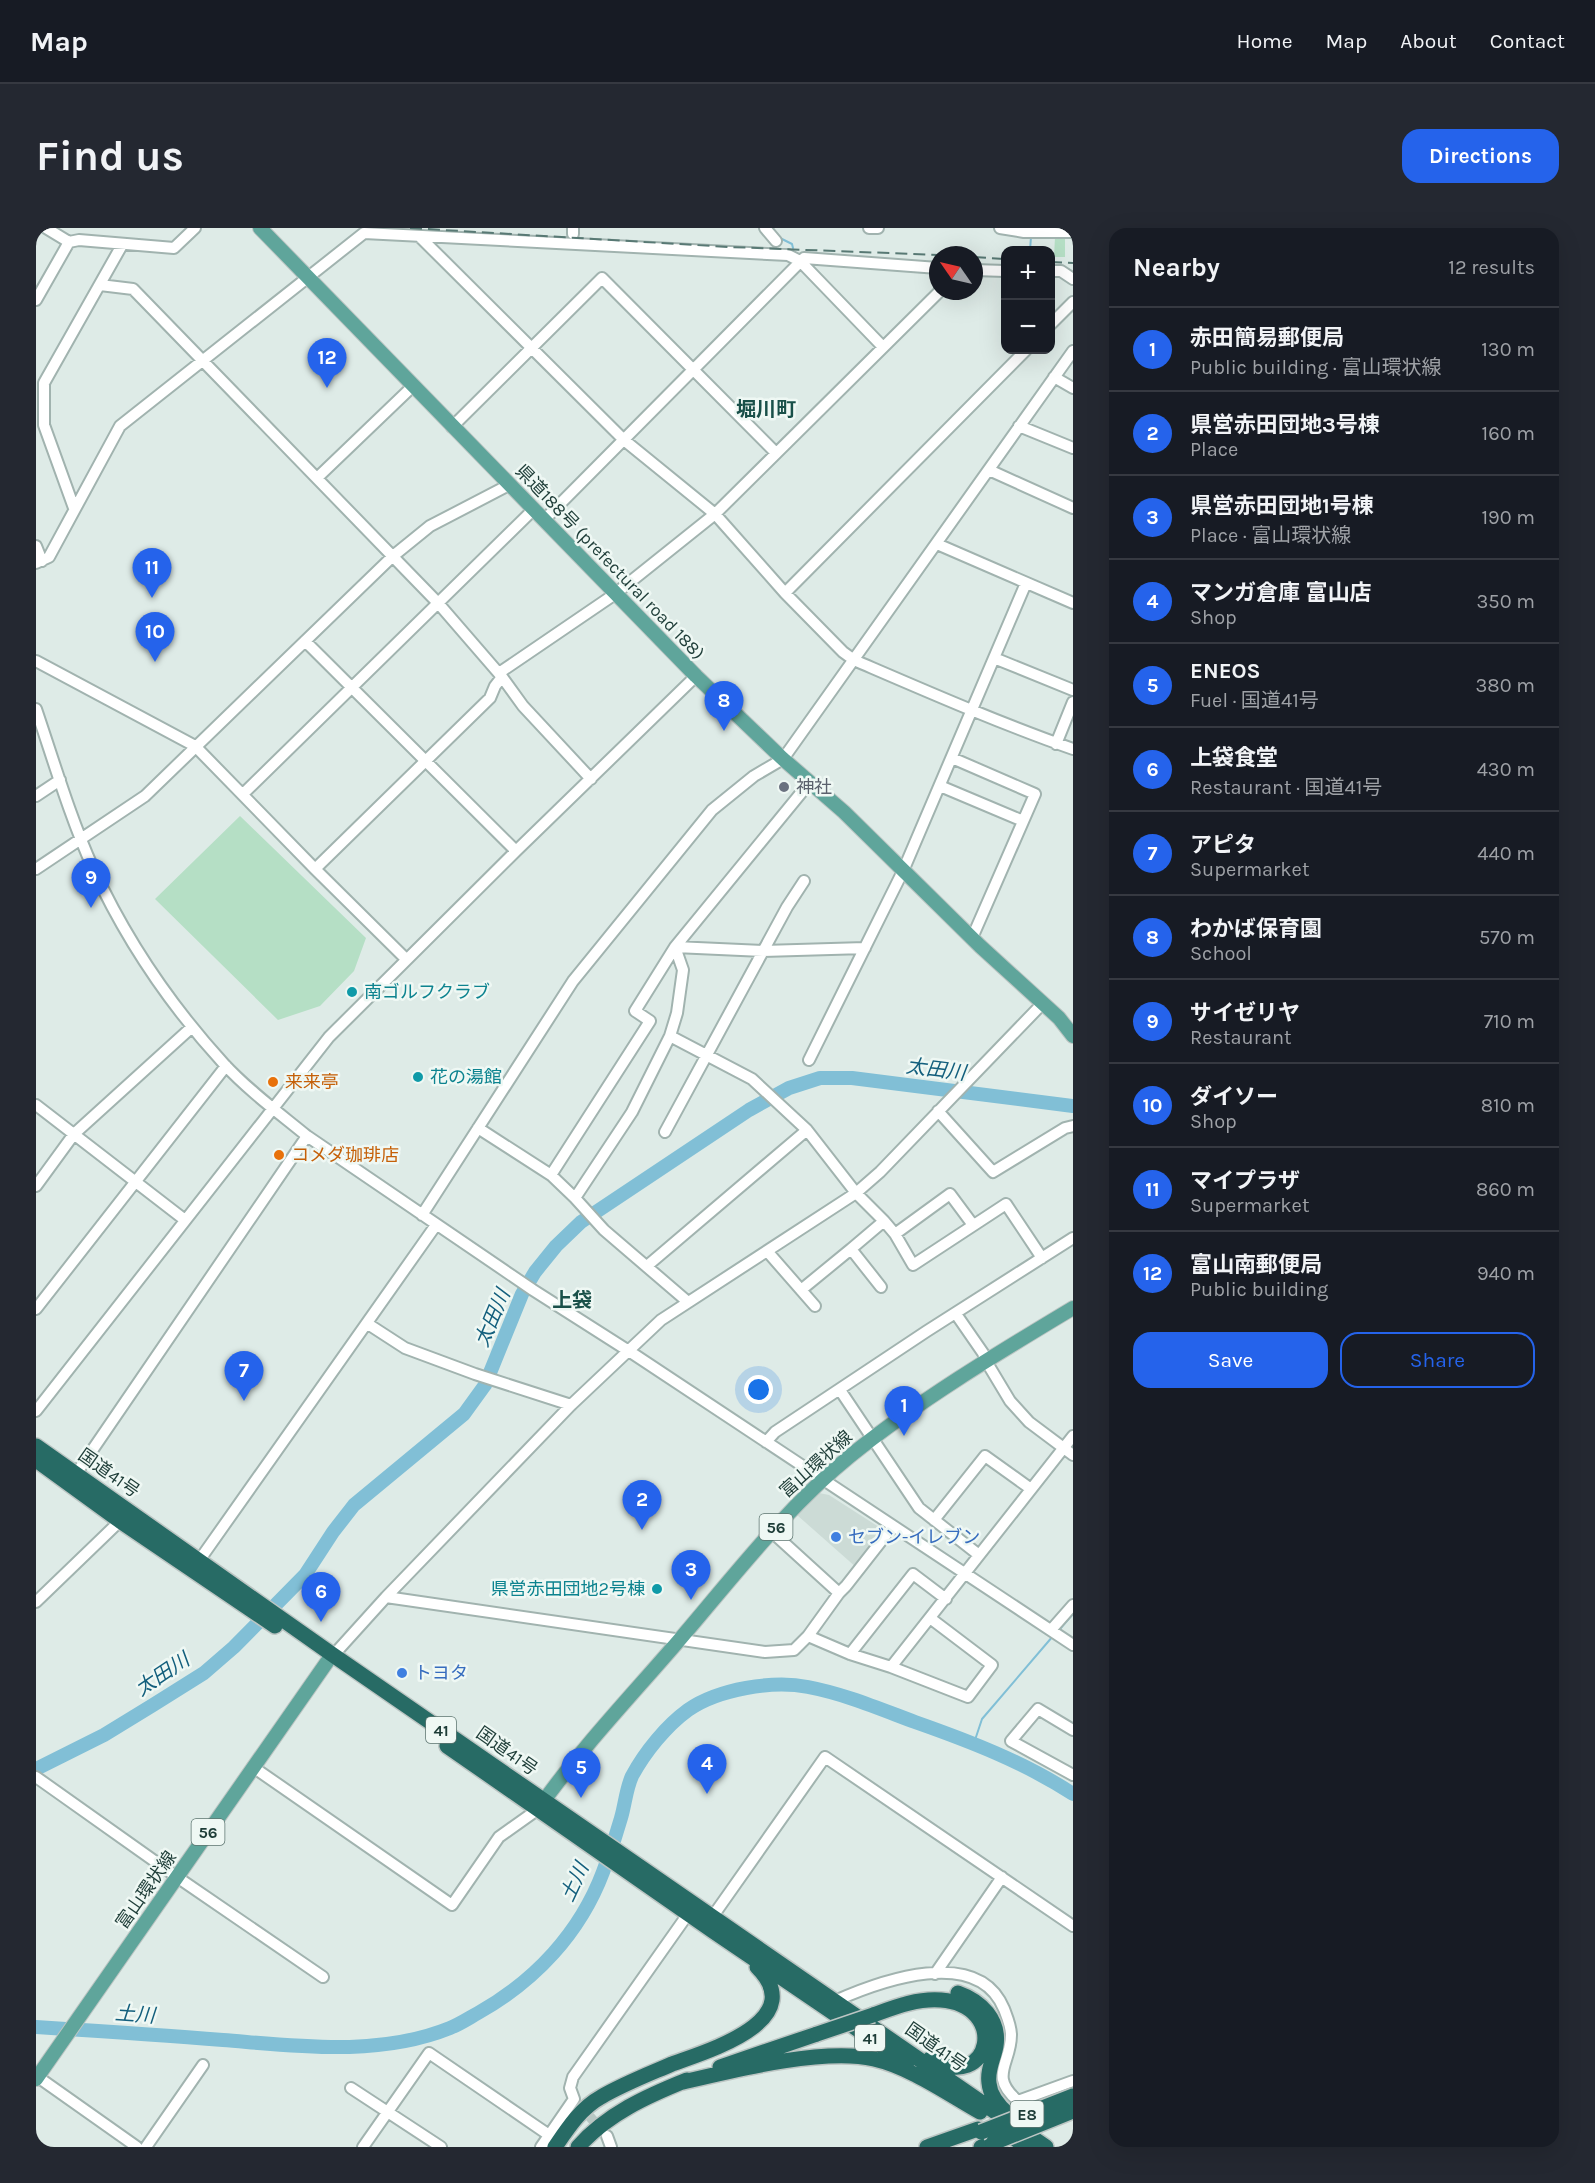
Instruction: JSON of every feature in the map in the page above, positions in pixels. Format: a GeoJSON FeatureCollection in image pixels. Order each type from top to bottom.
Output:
{"type":"FeatureCollection","features":[{"type":"Feature","properties":{"kind":"highway","name":"国道41号"},"geometry":{"type":"LineString","coordinates":[[36,1446],[196,1565],[637,1870],[1026,2145],[1046,2147]]}},
{"type":"Feature","properties":{"kind":"highway","name":"国道41号"},"geometry":{"type":"LineString","coordinates":[[36,1460],[120,1521],[196,1565]]}},
{"type":"Feature","properties":{"kind":"highway","name":"国道41号"},"geometry":{"type":"LineString","coordinates":[[637,1870],[688,1914],[713,1924],[835,2001],[1026,2145]]}},
{"type":"Feature","properties":{"kind":"highway"},"geometry":{"type":"LineString","coordinates":[[552,2141],[586,2108],[612,2092],[748,2032],[766,2014],[770,2004],[770,1984],[765,1976],[713,1924]]}},
{"type":"Feature","properties":{"kind":"highway"},"geometry":{"type":"LineString","coordinates":[[578,2147],[597,2128],[623,2110],[679,2083],[911,1994],[933,1990],[952,1992],[977,2002],[989,2014],[995,2029],[996,2045],[988,2078],[990,2091],[1026,2145]]}},
{"type":"Feature","properties":{"kind":"highway"},"geometry":{"type":"LineString","coordinates":[[835,2001],[941,2065],[964,2067],[977,2059],[985,2044],[981,2022],[968,2008],[949,2001],[927,2000],[869,2012]]}},
{"type":"Feature","properties":{"kind":"highway"},"geometry":{"type":"LineString","coordinates":[[670,2065],[730,2054],[813,2031]]}},
{"type":"Feature","properties":{"kind":"highway"},"geometry":{"type":"LineString","coordinates":[[679,2083],[794,2060],[839,2055],[858,2056],[892,2065],[980,2112]]}},
{"type":"Feature","properties":{"kind":"highway"},"geometry":{"type":"LineString","coordinates":[[567,2147],[593,2110],[612,2092]]}},
{"type":"Feature","properties":{"kind":"highway","name":"E8"},"geometry":{"type":"LineString","coordinates":[[983,2138],[1005,2123],[1073,2096]]}},
{"type":"Feature","properties":{"kind":"highway"},"geometry":{"type":"LineString","coordinates":[[588,2147],[602,2127],[623,2110]]}},
{"type":"Feature","properties":{"kind":"highway","name":"E8"},"geometry":{"type":"LineString","coordinates":[[941,2147],[983,2138],[1073,2111]]}},
{"type":"Feature","properties":{"kind":"highway"},"geometry":{"type":"LineString","coordinates":[[927,2147],[983,2138]]}},
{"type":"Feature","properties":{"kind":"main road","name":"県道188号 (prefectural road 188)"},"geometry":{"type":"LineString","coordinates":[[260,228],[696,676],[783,759],[844,812],[972,938],[1072,1029]]}},
{"type":"Feature","properties":{"kind":"main road","name":"富山環状線"},"geometry":{"type":"LineString","coordinates":[[541,1805],[772,1532],[823,1479],[873,1438],[986,1361],[1073,1308]]}},
{"type":"Feature","properties":{"kind":"main road","name":"富山環状線"},"geometry":{"type":"LineString","coordinates":[[37,2078],[330,1658]]}},
{"type":"Feature","properties":{"kind":"street"},"geometry":{"type":"LineString","coordinates":[[46,228],[69,242],[79,240],[174,248],[195,228]]}},
{"type":"Feature","properties":{"kind":"street"},"geometry":{"type":"LineString","coordinates":[[251,228],[260,228]]}},
{"type":"Feature","properties":{"kind":"street"},"geometry":{"type":"LineString","coordinates":[[765,228],[776,241]]}},
{"type":"Feature","properties":{"kind":"street"},"geometry":{"type":"LineString","coordinates":[[869,228],[879,228]]}},
{"type":"Feature","properties":{"kind":"street"},"geometry":{"type":"LineString","coordinates":[[1000,228],[1024,232],[1073,232]]}},
{"type":"Feature","properties":{"kind":"street"},"geometry":{"type":"LineString","coordinates":[[36,546],[39,562],[49,557],[120,426],[363,233],[788,255],[800,261],[883,347]]}},
{"type":"Feature","properties":{"kind":"street"},"geometry":{"type":"LineString","coordinates":[[420,237],[624,440],[715,514],[843,652],[854,660],[973,711],[1073,750]]}},
{"type":"Feature","properties":{"kind":"street"},"geometry":{"type":"LineString","coordinates":[[36,300],[69,242]]}},
{"type":"Feature","properties":{"kind":"street"},"geometry":{"type":"LineString","coordinates":[[75,508],[44,425],[44,383],[122,245]]}},
{"type":"Feature","properties":{"kind":"street"},"geometry":{"type":"LineString","coordinates":[[544,520],[804,258],[929,267]]}},
{"type":"Feature","properties":{"kind":"street"},"geometry":{"type":"LineString","coordinates":[[983,270],[1001,271]]}},
{"type":"Feature","properties":{"kind":"street"},"geometry":{"type":"LineString","coordinates":[[1055,271],[1061,271],[1073,279]]}},
{"type":"Feature","properties":{"kind":"street"},"geometry":{"type":"LineString","coordinates":[[452,427],[602,278],[776,453]]}},
{"type":"Feature","properties":{"kind":"street"},"geometry":{"type":"LineString","coordinates":[[100,285],[133,289],[438,603],[501,675],[530,714],[591,779]]}},
{"type":"Feature","properties":{"kind":"street"},"geometry":{"type":"LineString","coordinates":[[315,870],[490,699],[501,675],[615,594],[715,514],[931,300]]}},
{"type":"Feature","properties":{"kind":"street"},"geometry":{"type":"LineString","coordinates":[[1055,320],[1073,302]]}},
{"type":"Feature","properties":{"kind":"street"},"geometry":{"type":"LineString","coordinates":[[422,1215],[573,981],[712,810],[754,776],[783,759],[1073,351]]}},
{"type":"Feature","properties":{"kind":"street"},"geometry":{"type":"LineString","coordinates":[[785,592],[1022,354]]}},
{"type":"Feature","properties":{"kind":"street"},"geometry":{"type":"LineString","coordinates":[[1054,377],[1073,388]]}},
{"type":"Feature","properties":{"kind":"street"},"geometry":{"type":"LineString","coordinates":[[317,478],[413,386]]}},
{"type":"Feature","properties":{"kind":"street"},"geometry":{"type":"LineString","coordinates":[[1019,426],[1073,448]]}},
{"type":"Feature","properties":{"kind":"street"},"geometry":{"type":"LineString","coordinates":[[989,470],[1073,508]]}},
{"type":"Feature","properties":{"kind":"street"},"geometry":{"type":"LineString","coordinates":[[36,869],[145,796],[393,556],[430,526],[509,485]]}},
{"type":"Feature","properties":{"kind":"street"},"geometry":{"type":"LineString","coordinates":[[243,794],[533,510]]}},
{"type":"Feature","properties":{"kind":"street"},"geometry":{"type":"LineString","coordinates":[[937,544],[1073,603]]}},
{"type":"Feature","properties":{"kind":"street"},"geometry":{"type":"LineString","coordinates":[[809,1060],[903,872],[1026,582]]}},
{"type":"Feature","properties":{"kind":"street"},"geometry":{"type":"LineString","coordinates":[[305,641],[516,851]]}},
{"type":"Feature","properties":{"kind":"street"},"geometry":{"type":"LineString","coordinates":[[994,658],[1073,690]]}},
{"type":"Feature","properties":{"kind":"street"},"geometry":{"type":"LineString","coordinates":[[36,661],[195,746],[315,870],[406,959]]}},
{"type":"Feature","properties":{"kind":"street"},"geometry":{"type":"LineString","coordinates":[[36,1411],[328,1037],[696,676]]}},
{"type":"Feature","properties":{"kind":"street"},"geometry":{"type":"LineString","coordinates":[[1056,744],[1073,702]]}},
{"type":"Feature","properties":{"kind":"street"},"geometry":{"type":"LineString","coordinates":[[36,709],[81,838],[110,903],[130,940],[159,984],[192,1027],[226,1066],[273,1109],[307,1136],[533,1290],[628,1350],[1073,1645]]}},
{"type":"Feature","properties":{"kind":"street"},"geometry":{"type":"LineString","coordinates":[[952,758],[1035,794],[972,938]]}},
{"type":"Feature","properties":{"kind":"street"},"geometry":{"type":"LineString","coordinates":[[36,796],[60,780]]}},
{"type":"Feature","properties":{"kind":"street"},"geometry":{"type":"LineString","coordinates":[[550,1175],[650,1021],[635,1011],[675,947],[810,782]]}},
{"type":"Feature","properties":{"kind":"street"},"geometry":{"type":"LineString","coordinates":[[940,786],[1023,821]]}},
{"type":"Feature","properties":{"kind":"street"},"geometry":{"type":"LineString","coordinates":[[665,1132],[763,951],[804,881]]}},
{"type":"Feature","properties":{"kind":"street"},"geometry":{"type":"LineString","coordinates":[[675,947],[763,951],[865,948]]}},
{"type":"Feature","properties":{"kind":"street"},"geometry":{"type":"LineString","coordinates":[[576,1198],[626,1122],[670,1036],[677,1013],[682,970],[675,947]]}},
{"type":"Feature","properties":{"kind":"street"},"geometry":{"type":"LineString","coordinates":[[330,1658],[572,1404],[628,1350],[661,1320],[856,1193],[880,1172],[1043,1003]]}},
{"type":"Feature","properties":{"kind":"street"},"geometry":{"type":"LineString","coordinates":[[36,1186],[74,1134],[192,1027]]}},
{"type":"Feature","properties":{"kind":"street"},"geometry":{"type":"LineString","coordinates":[[670,1036],[752,1079],[807,1130],[856,1193],[895,1234],[913,1265],[1006,1204],[1042,1258]]}},
{"type":"Feature","properties":{"kind":"street"},"geometry":{"type":"LineString","coordinates":[[36,1309],[226,1066]]}},
{"type":"Feature","properties":{"kind":"street"},"geometry":{"type":"LineString","coordinates":[[36,1106],[185,1220]]}},
{"type":"Feature","properties":{"kind":"street"},"geometry":{"type":"LineString","coordinates":[[938,1111],[993,1172],[1065,1128],[1073,1126]]}},
{"type":"Feature","properties":{"kind":"street"},"geometry":{"type":"LineString","coordinates":[[478,1128],[550,1175],[576,1198],[596,1221],[688,1302]]}},
{"type":"Feature","properties":{"kind":"street"},"geometry":{"type":"LineString","coordinates":[[647,1266],[807,1130]]}},
{"type":"Feature","properties":{"kind":"street"},"geometry":{"type":"LineString","coordinates":[[76,1474],[307,1136]]}},
{"type":"Feature","properties":{"kind":"street"},"geometry":{"type":"LineString","coordinates":[[895,1234],[951,1194],[973,1225]]}},
{"type":"Feature","properties":{"kind":"street"},"geometry":{"type":"LineString","coordinates":[[801,1290],[884,1221]]}},
{"type":"Feature","properties":{"kind":"street"},"geometry":{"type":"LineString","coordinates":[[196,1565],[436,1225]]}},
{"type":"Feature","properties":{"kind":"street"},"geometry":{"type":"LineString","coordinates":[[766,1442],[775,1432],[1073,1238]]}},
{"type":"Feature","properties":{"kind":"street"},"geometry":{"type":"LineString","coordinates":[[851,1249],[881,1287]]}},
{"type":"Feature","properties":{"kind":"street"},"geometry":{"type":"LineString","coordinates":[[767,1251],[815,1306]]}},
{"type":"Feature","properties":{"kind":"street"},"geometry":{"type":"LineString","coordinates":[[956,1314],[983,1353],[1010,1401],[1029,1422],[1069,1451]]}},
{"type":"Feature","properties":{"kind":"street"},"geometry":{"type":"LineString","coordinates":[[368,1324],[405,1348],[475,1374],[572,1404]]}},
{"type":"Feature","properties":{"kind":"street"},"geometry":{"type":"LineString","coordinates":[[840,1390],[920,1508],[979,1555]]}},
{"type":"Feature","properties":{"kind":"street"},"geometry":{"type":"LineString","coordinates":[[891,1667],[1031,1489],[1069,1451],[1073,1436]]}},
{"type":"Feature","properties":{"kind":"street"},"geometry":{"type":"LineString","coordinates":[[934,1520],[985,1456],[1031,1489]]}},
{"type":"Feature","properties":{"kind":"street"},"geometry":{"type":"LineString","coordinates":[[36,1602],[120,1521]]}},
{"type":"Feature","properties":{"kind":"street"},"geometry":{"type":"LineString","coordinates":[[386,1597],[765,1652],[794,1650],[808,1636],[893,1526]]}},
{"type":"Feature","properties":{"kind":"street"},"geometry":{"type":"LineString","coordinates":[[772,1532],[839,1593]]}},
{"type":"Feature","properties":{"kind":"street"},"geometry":{"type":"LineString","coordinates":[[850,1654],[913,1574],[946,1599]]}},
{"type":"Feature","properties":{"kind":"street"},"geometry":{"type":"LineString","coordinates":[[1051,1630],[1073,1605]]}},
{"type":"Feature","properties":{"kind":"street"},"geometry":{"type":"LineString","coordinates":[[808,1636],[850,1654],[891,1667],[968,1697],[992,1665],[930,1618]]}},
{"type":"Feature","properties":{"kind":"street"},"geometry":{"type":"LineString","coordinates":[[1073,1730],[1038,1709],[1011,1741],[1073,1775]]}},
{"type":"Feature","properties":{"kind":"street"},"geometry":{"type":"LineString","coordinates":[[713,1924],[825,1757],[1073,1926]]}},
{"type":"Feature","properties":{"kind":"street"},"geometry":{"type":"LineString","coordinates":[[253,1767],[452,1905],[499,1837],[541,1805]]}},
{"type":"Feature","properties":{"kind":"street"},"geometry":{"type":"LineString","coordinates":[[36,1777],[323,1977]]}},
{"type":"Feature","properties":{"kind":"street"},"geometry":{"type":"LineString","coordinates":[[935,1974],[1002,1877]]}},
{"type":"Feature","properties":{"kind":"street"},"geometry":{"type":"LineString","coordinates":[[542,2147],[552,2141],[576,2100],[570,2088],[573,2077],[688,1914]]}},
{"type":"Feature","properties":{"kind":"street"},"geometry":{"type":"LineString","coordinates":[[835,2001],[888,1981],[918,1974],[951,1972],[964,1974],[996,1993],[1005,2012],[1011,2037],[1002,2072],[1002,2082],[1009,2094],[1018,2102],[1073,2081]]}},
{"type":"Feature","properties":{"kind":"street"},"geometry":{"type":"LineString","coordinates":[[363,2147],[429,2053],[552,2141]]}},
{"type":"Feature","properties":{"kind":"street"},"geometry":{"type":"LineString","coordinates":[[146,2147],[203,2065]]}},
{"type":"Feature","properties":{"kind":"street"},"geometry":{"type":"LineString","coordinates":[[37,2078],[137,2147]]}},
{"type":"Feature","properties":{"kind":"street"},"geometry":{"type":"LineString","coordinates":[[351,2088],[441,2147]]}},
{"type":"Feature","properties":{"kind":"shaded area"},"geometry":{"type":"Polygon","coordinates":[[[819,1493],[829,1495],[885,1531],[857,1568],[797,1515],[819,1493]]]}},
{"type":"Feature","properties":{"kind":"green space"},"geometry":{"type":"Polygon","coordinates":[[[1055,237],[1065,238],[1065,257],[1055,257],[1055,237]]]}},
{"type":"Feature","properties":{"kind":"green space"},"geometry":{"type":"Polygon","coordinates":[[[240,816],[366,938],[354,971],[320,1006],[278,1020],[155,899],[240,816]]]}},
{"type":"Feature","properties":{"kind":"waterway"},"geometry":{"type":"LineString","coordinates":[[778,237],[792,244],[793,248]]}},
{"type":"Feature","properties":{"kind":"waterway"},"geometry":{"type":"LineString","coordinates":[[1030,246],[1031,237]]}},
{"type":"Feature","properties":{"kind":"waterway","name":"太田川"},"geometry":{"type":"LineString","coordinates":[[36,1769],[104,1735],[153,1705],[204,1673],[234,1647],[305,1575],[354,1505],[464,1414],[485,1385],[522,1294],[535,1272],[556,1246],[581,1222],[749,1110],[789,1088],[820,1078],[852,1078],[1073,1106]]}},
{"type":"Feature","properties":{"kind":"waterway"},"geometry":{"type":"LineString","coordinates":[[1059,1630],[1073,1614]]}},
{"type":"Feature","properties":{"kind":"waterway"},"geometry":{"type":"LineString","coordinates":[[974,1743],[982,1719],[1053,1636]]}},
{"type":"Feature","properties":{"kind":"waterway","name":"土川"},"geometry":{"type":"LineString","coordinates":[[36,2027],[280,2045],[338,2047],[395,2043],[423,2037],[454,2026],[499,2000],[518,1986],[537,1970],[568,1935],[582,1915],[603,1872],[617,1832],[632,1776],[657,1740],[688,1710],[714,1697],[746,1688],[794,1685],[849,1698],[996,1753],[1073,1794]]}},
{"type":"Feature","properties":{"kind":"tunnel"},"geometry":{"type":"LineString","coordinates":[[580,2105],[603,2132]]}},
{"type":"Feature","properties":{"kind":"railway"},"geometry":{"type":"LineString","coordinates":[[410,228],[729,247],[929,255]]}},
{"type":"Feature","properties":{"kind":"railway"},"geometry":{"type":"LineString","coordinates":[[983,258],[1001,259]]}},
{"type":"Feature","properties":{"kind":"railway"},"geometry":{"type":"LineString","coordinates":[[1055,262],[1073,263]]}},
{"type":"Feature","properties":{"kind":"place","name":"富山南郵便局"},"geometry":{"type":"Point","coordinates":[327,388]}},
{"type":"Feature","properties":{"kind":"place","name":"マイプラザ"},"geometry":{"type":"Point","coordinates":[152,598]}},
{"type":"Feature","properties":{"kind":"place","name":"ダイソー"},"geometry":{"type":"Point","coordinates":[155,662]}},
{"type":"Feature","properties":{"kind":"place","name":"わかば保育園"},"geometry":{"type":"Point","coordinates":[724,731]}},
{"type":"Feature","properties":{"kind":"place","name":"神社"},"geometry":{"type":"Point","coordinates":[784,787]}},
{"type":"Feature","properties":{"kind":"place","name":"サイゼリヤ"},"geometry":{"type":"Point","coordinates":[91,908]}},
{"type":"Feature","properties":{"kind":"place","name":"南ゴルフクラブ"},"geometry":{"type":"Point","coordinates":[352,992]}},
{"type":"Feature","properties":{"kind":"place","name":"花の湯館"},"geometry":{"type":"Point","coordinates":[418,1077]}},
{"type":"Feature","properties":{"kind":"place","name":"来来亭"},"geometry":{"type":"Point","coordinates":[273,1082]}},
{"type":"Feature","properties":{"kind":"place","name":"コメダ珈琲店"},"geometry":{"type":"Point","coordinates":[279,1155]}},
{"type":"Feature","properties":{"kind":"place","name":"アピタ"},"geometry":{"type":"Point","coordinates":[244,1401]}},
{"type":"Feature","properties":{"kind":"place","name":"赤田簡易郵便局"},"geometry":{"type":"Point","coordinates":[904,1436]}},
{"type":"Feature","properties":{"kind":"place","name":"県営赤田団地3号棟"},"geometry":{"type":"Point","coordinates":[642,1530]}},
{"type":"Feature","properties":{"kind":"place","name":"セブン-イレブン"},"geometry":{"type":"Point","coordinates":[836,1537]}},
{"type":"Feature","properties":{"kind":"place","name":"県営赤田団地2号棟"},"geometry":{"type":"Point","coordinates":[657,1589]}},
{"type":"Feature","properties":{"kind":"place","name":"県営赤田団地1号棟"},"geometry":{"type":"Point","coordinates":[691,1600]}},
{"type":"Feature","properties":{"kind":"place","name":"上袋食堂"},"geometry":{"type":"Point","coordinates":[321,1622]}},
{"type":"Feature","properties":{"kind":"place","name":"トヨタ"},"geometry":{"type":"Point","coordinates":[402,1673]}},
{"type":"Feature","properties":{"kind":"place","name":"マンガ倉庫 富山店"},"geometry":{"type":"Point","coordinates":[707,1794]}},
{"type":"Feature","properties":{"kind":"place","name":"ENEOS"},"geometry":{"type":"Point","coordinates":[581,1798]}},
{"type":"Feature","properties":{"kind":"district","name":"堀川町"},"geometry":{"type":"Point","coordinates":[766,409]}},
{"type":"Feature","properties":{"kind":"district","name":"上袋"},"geometry":{"type":"Point","coordinates":[572,1300]}}]}
